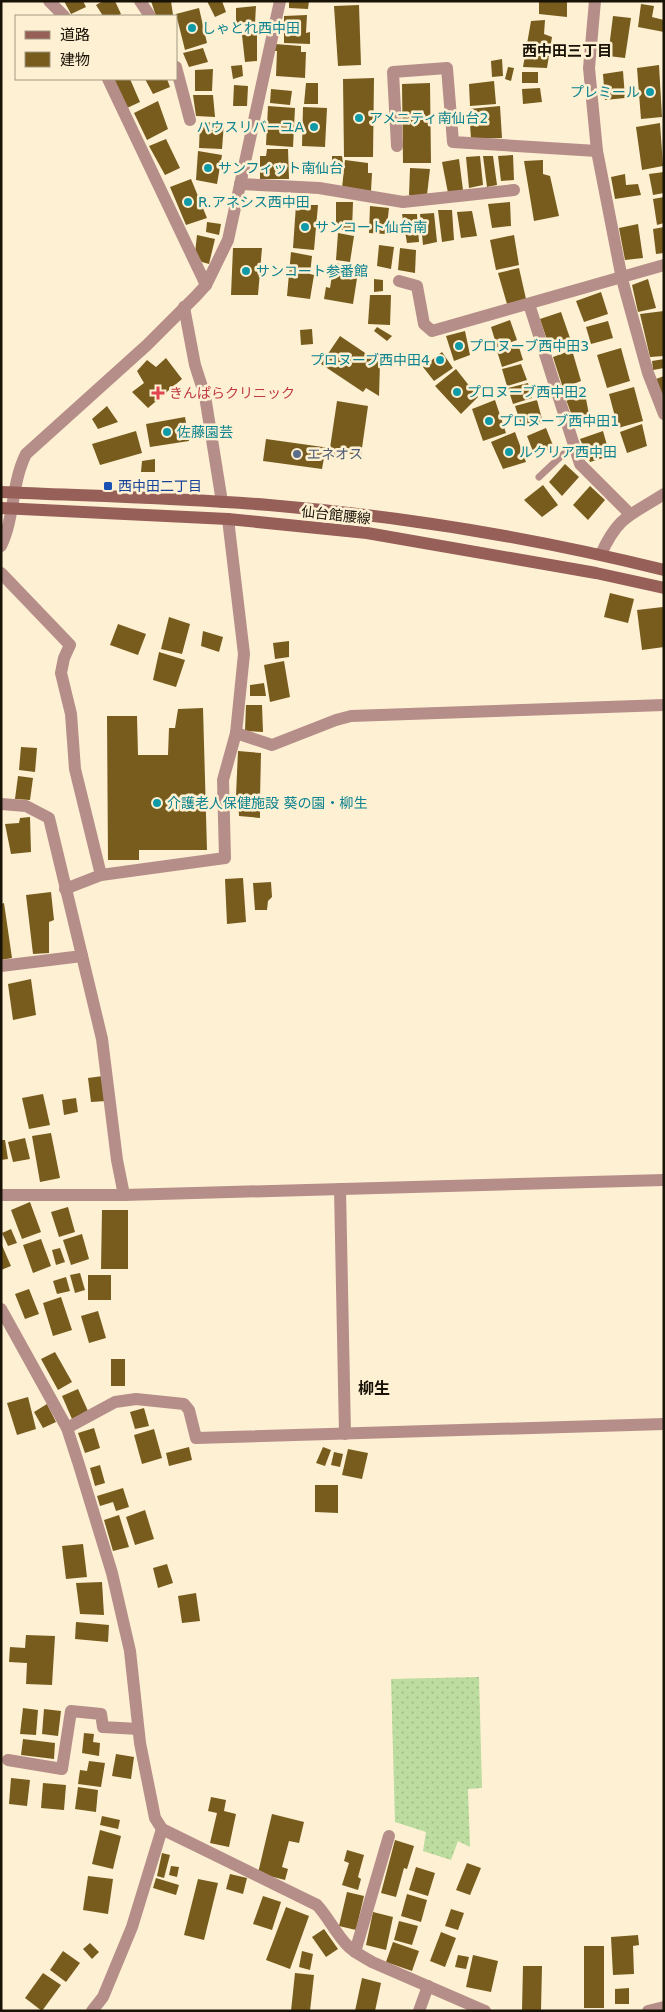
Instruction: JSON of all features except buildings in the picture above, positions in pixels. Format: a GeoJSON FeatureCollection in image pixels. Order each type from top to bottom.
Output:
{"type":"FeatureCollection","features":[{"type":"Feature","properties":{"kind":"main road","name":"仙台館腰線"},"geometry":{"type":"LineString","coordinates":[[8,492],[116,495],[222,502],[402,520],[601,554],[664,570]]}},
{"type":"Feature","properties":{"kind":"main road","name":"仙台館腰線"},"geometry":{"type":"LineString","coordinates":[[7,508],[228,519],[367,533],[596,573],[664,588]]}},
{"type":"Feature","properties":{"kind":"street"},"geometry":{"type":"LineString","coordinates":[[49,1],[63,15]]}},
{"type":"Feature","properties":{"kind":"street"},"geometry":{"type":"LineString","coordinates":[[140,1],[149,15]]}},
{"type":"Feature","properties":{"kind":"street"},"geometry":{"type":"LineString","coordinates":[[1,546],[8,531],[8,492],[26,454],[119,371],[206,285],[228,240],[280,1]]}},
{"type":"Feature","properties":{"kind":"street"},"geometry":{"type":"LineString","coordinates":[[595,1],[589,68],[597,151],[622,279],[648,373],[664,414]]}},
{"type":"Feature","properties":{"kind":"street"},"geometry":{"type":"LineString","coordinates":[[397,146],[393,72],[447,68],[452,142],[597,151]]}},
{"type":"Feature","properties":{"kind":"street"},"geometry":{"type":"LineString","coordinates":[[178,75],[190,120]]}},
{"type":"Feature","properties":{"kind":"street"},"geometry":{"type":"LineString","coordinates":[[108,80],[206,285]]}},
{"type":"Feature","properties":{"kind":"street"},"geometry":{"type":"LineString","coordinates":[[240,184],[319,188],[403,202],[514,190]]}},
{"type":"Feature","properties":{"kind":"street"},"geometry":{"type":"LineString","coordinates":[[399,280],[416,286],[424,324],[432,331],[622,279],[664,265]]}},
{"type":"Feature","properties":{"kind":"street"},"geometry":{"type":"LineString","coordinates":[[529,304],[575,443],[580,464],[630,514]]}},
{"type":"Feature","properties":{"kind":"street"},"geometry":{"type":"LineString","coordinates":[[184,307],[195,365],[205,396],[222,502]]}},
{"type":"Feature","properties":{"kind":"street"},"geometry":{"type":"LineString","coordinates":[[601,554],[620,522],[664,494]]}},
{"type":"Feature","properties":{"kind":"street"},"geometry":{"type":"LineString","coordinates":[[66,889],[101,874],[225,858],[223,780],[236,733],[244,654],[228,519]]}},
{"type":"Feature","properties":{"kind":"street"},"geometry":{"type":"LineString","coordinates":[[1,573],[70,645],[64,658],[61,673],[71,714],[75,769],[101,874]]}},
{"type":"Feature","properties":{"kind":"street"},"geometry":{"type":"LineString","coordinates":[[236,733],[272,745],[351,716],[664,705]]}},
{"type":"Feature","properties":{"kind":"street"},"geometry":{"type":"LineString","coordinates":[[1,804],[26,806],[49,818],[102,1039],[117,1160],[124,1194]]}},
{"type":"Feature","properties":{"kind":"street"},"geometry":{"type":"LineString","coordinates":[[1,966],[82,956]]}},
{"type":"Feature","properties":{"kind":"street"},"geometry":{"type":"LineString","coordinates":[[1,1195],[124,1194],[664,1180]]}},
{"type":"Feature","properties":{"kind":"street"},"geometry":{"type":"LineString","coordinates":[[340,1188],[345,1434]]}},
{"type":"Feature","properties":{"kind":"street"},"geometry":{"type":"LineString","coordinates":[[1,1309],[67,1428],[112,1574],[130,1651],[138,1730],[155,1818],[162,1829],[317,1905],[327,1915],[344,1942],[354,1952],[485,2011]]}},
{"type":"Feature","properties":{"kind":"street"},"geometry":{"type":"LineString","coordinates":[[67,1428],[115,1402],[136,1399],[184,1404],[189,1410],[196,1438],[664,1424]]}},
{"type":"Feature","properties":{"kind":"street"},"geometry":{"type":"LineString","coordinates":[[8,1760],[62,1768],[71,1711],[101,1714],[103,1726],[138,1730]]}},
{"type":"Feature","properties":{"kind":"street"},"geometry":{"type":"LineString","coordinates":[[92,2011],[104,1997],[132,1927],[162,1829]]}},
{"type":"Feature","properties":{"kind":"street"},"geometry":{"type":"LineString","coordinates":[[354,1952],[389,1836]]}},
{"type":"Feature","properties":{"kind":"street"},"geometry":{"type":"LineString","coordinates":[[418,2011],[428,1986]]}},
{"type":"Feature","properties":{"kind":"street"},"geometry":{"type":"LineString","coordinates":[[648,2011],[664,2007]]}},
{"type":"Feature","properties":{"kind":"lane"},"geometry":{"type":"LineString","coordinates":[[539,477],[575,443]]}},
{"type":"Feature","properties":{"kind":"green space"},"geometry":{"type":"Polygon","coordinates":[[[479,1677],[482,1788],[468,1789],[470,1847],[458,1841],[451,1860],[423,1851],[426,1832],[395,1822],[391,1679],[479,1677]]]}},
{"type":"Feature","properties":{"kind":"place","name":"しゃとれ西中田"},"geometry":{"type":"Point","coordinates":[192,28]}},
{"type":"Feature","properties":{"kind":"place","name":"プレミール"},"geometry":{"type":"Point","coordinates":[650,92]}},
{"type":"Feature","properties":{"kind":"place","name":"アメニティ南仙台2"},"geometry":{"type":"Point","coordinates":[359,118]}},
{"type":"Feature","properties":{"kind":"place","name":"ハウスリバーユA"},"geometry":{"type":"Point","coordinates":[314,127]}},
{"type":"Feature","properties":{"kind":"place","name":"サンフィット南仙台"},"geometry":{"type":"Point","coordinates":[208,168]}},
{"type":"Feature","properties":{"kind":"place","name":"R.アネシス西中田"},"geometry":{"type":"Point","coordinates":[188,202]}},
{"type":"Feature","properties":{"kind":"place","name":"サンコート仙台南"},"geometry":{"type":"Point","coordinates":[305,227]}},
{"type":"Feature","properties":{"kind":"place","name":"サンコート参番館"},"geometry":{"type":"Point","coordinates":[246,271]}},
{"type":"Feature","properties":{"kind":"place","name":"プロヌーブ西中田3"},"geometry":{"type":"Point","coordinates":[459,346]}},
{"type":"Feature","properties":{"kind":"place","name":"プロヌーブ西中田4"},"geometry":{"type":"Point","coordinates":[440,360]}},
{"type":"Feature","properties":{"kind":"place","name":"プロヌーブ西中田2"},"geometry":{"type":"Point","coordinates":[457,392]}},
{"type":"Feature","properties":{"kind":"place","name":"きんぱらクリニック"},"geometry":{"type":"Point","coordinates":[158,393]}},
{"type":"Feature","properties":{"kind":"place","name":"プロヌーブ西中田1"},"geometry":{"type":"Point","coordinates":[489,421]}},
{"type":"Feature","properties":{"kind":"place","name":"佐藤園芸"},"geometry":{"type":"Point","coordinates":[167,432]}},
{"type":"Feature","properties":{"kind":"place","name":"ルクリア西中田"},"geometry":{"type":"Point","coordinates":[509,452]}},
{"type":"Feature","properties":{"kind":"place","name":"エネオス"},"geometry":{"type":"Point","coordinates":[297,454]}},
{"type":"Feature","properties":{"kind":"place","name":"西中田二丁目"},"geometry":{"type":"Point","coordinates":[108,486]}},
{"type":"Feature","properties":{"kind":"place","name":"介護老人保健施設 葵の園・柳生"},"geometry":{"type":"Point","coordinates":[157,803]}},
{"type":"Feature","properties":{"kind":"district","name":"西中田三丁目"},"geometry":{"type":"Point","coordinates":[567,51]}},
{"type":"Feature","properties":{"kind":"district","name":"柳生"},"geometry":{"type":"Point","coordinates":[374,1388]}}]}
